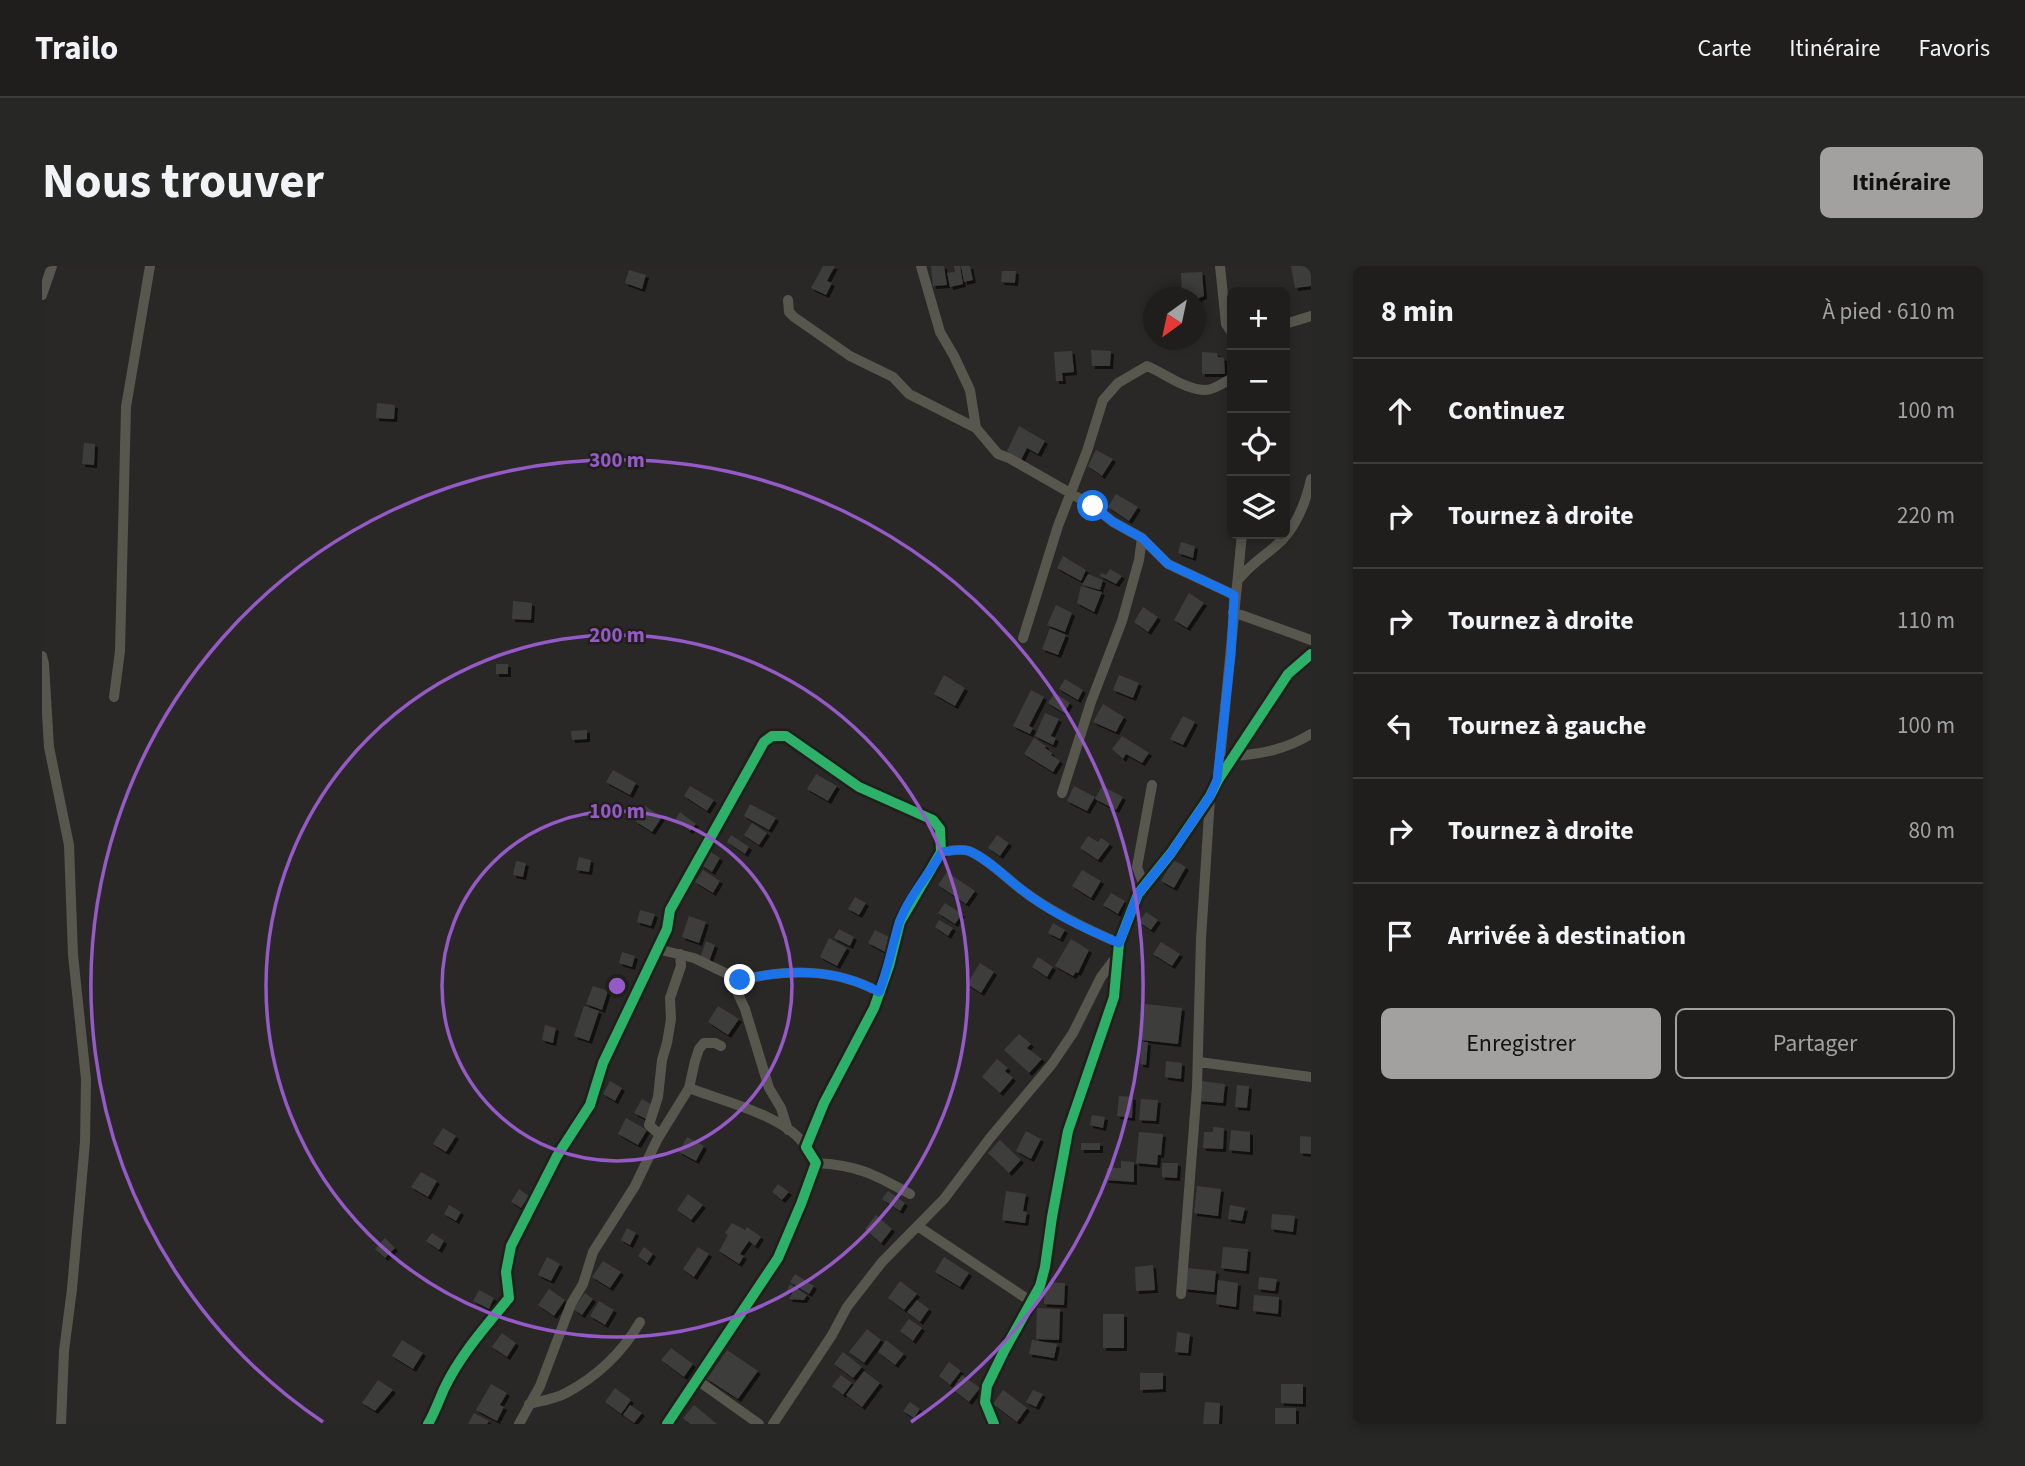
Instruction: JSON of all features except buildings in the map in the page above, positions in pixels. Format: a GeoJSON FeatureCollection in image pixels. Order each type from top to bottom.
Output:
{"type":"FeatureCollection","features":[{"type":"Feature","properties":{"kind":"street"},"geometry":{"type":"LineString","coordinates":[[42,295],[52,266]]}},
{"type":"Feature","properties":{"kind":"street"},"geometry":{"type":"LineString","coordinates":[[114,697],[120,651],[127,407],[150,266]]}},
{"type":"Feature","properties":{"kind":"street"},"geometry":{"type":"LineString","coordinates":[[921,266],[940,332],[970,390],[976,428]]}},
{"type":"Feature","properties":{"kind":"street"},"geometry":{"type":"LineString","coordinates":[[1220,266],[1227,326]]}},
{"type":"Feature","properties":{"kind":"street"},"geometry":{"type":"LineString","coordinates":[[788,300],[789,312],[794,317],[850,356],[893,377],[909,394],[976,428],[998,454],[1142,538],[1168,564],[1234,595]]}},
{"type":"Feature","properties":{"kind":"street"},"geometry":{"type":"LineString","coordinates":[[1290,322],[1311,316]]}},
{"type":"Feature","properties":{"kind":"street"},"geometry":{"type":"LineString","coordinates":[[1023,638],[1069,494],[1087,451],[1103,400],[1118,383],[1147,366],[1165,373],[1183,385],[1208,390],[1227,380]]}},
{"type":"Feature","properties":{"kind":"street"},"geometry":{"type":"LineString","coordinates":[[1237,582],[1249,566],[1283,538],[1304,508],[1311,479]]}},
{"type":"Feature","properties":{"kind":"street"},"geometry":{"type":"LineString","coordinates":[[1062,793],[1091,702],[1122,621],[1139,560],[1142,538]]}},
{"type":"Feature","properties":{"kind":"street"},"geometry":{"type":"LineString","coordinates":[[1217,780],[1241,539]]}},
{"type":"Feature","properties":{"kind":"street"},"geometry":{"type":"LineString","coordinates":[[1233,612],[1311,640]]}},
{"type":"Feature","properties":{"kind":"street"},"geometry":{"type":"LineString","coordinates":[[995,1423],[985,1402],[987,1386],[1040,1286],[1068,1131],[1114,997],[1119,943],[1138,894],[1171,853],[1289,674],[1311,654]]}},
{"type":"Feature","properties":{"kind":"street"},"geometry":{"type":"LineString","coordinates":[[42,656],[49,747],[69,845],[73,955],[86,1079],[85,1142],[64,1350],[61,1424]]}},
{"type":"Feature","properties":{"kind":"street"},"geometry":{"type":"LineString","coordinates":[[1235,755],[1262,754],[1311,734]]}},
{"type":"Feature","properties":{"kind":"street"},"geometry":{"type":"LineString","coordinates":[[428,1424],[444,1389],[475,1339],[509,1298],[506,1272],[511,1246],[556,1156],[590,1105],[603,1063],[667,929],[670,910],[764,742],[772,736],[786,736],[859,787],[933,820],[940,829],[942,852],[900,922],[889,966],[879,992],[857,1041],[824,1102],[806,1147]]}},
{"type":"Feature","properties":{"kind":"street"},"geometry":{"type":"LineString","coordinates":[[1144,886],[1137,867],[1152,785]]}},
{"type":"Feature","properties":{"kind":"street"},"geometry":{"type":"LineString","coordinates":[[1181,1294],[1199,1062],[1201,939],[1210,796]]}},
{"type":"Feature","properties":{"kind":"street"},"geometry":{"type":"LineString","coordinates":[[942,852],[968,851],[1024,892],[1090,931],[1119,943]]}},
{"type":"Feature","properties":{"kind":"street"},"geometry":{"type":"LineString","coordinates":[[657,949],[680,954],[740,980],[808,971],[830,974],[879,992]]}},
{"type":"Feature","properties":{"kind":"street"},"geometry":{"type":"LineString","coordinates":[[660,1135],[649,1125],[658,1097],[662,1060],[671,1019],[670,998],[681,965],[680,954]]}},
{"type":"Feature","properties":{"kind":"street"},"geometry":{"type":"LineString","coordinates":[[773,1424],[832,1335],[847,1307],[882,1262],[944,1199],[1052,1063],[1073,1033],[1101,977],[1117,956]]}},
{"type":"Feature","properties":{"kind":"street"},"geometry":{"type":"LineString","coordinates":[[740,980],[738,995],[745,1009],[762,1068],[788,1130]]}},
{"type":"Feature","properties":{"kind":"street"},"geometry":{"type":"LineString","coordinates":[[519,1424],[540,1386],[571,1304],[583,1284],[593,1252],[635,1186],[660,1135],[690,1088],[699,1049],[704,1043],[721,1046]]}},
{"type":"Feature","properties":{"kind":"street"},"geometry":{"type":"LineString","coordinates":[[1199,1062],[1311,1077]]}},
{"type":"Feature","properties":{"kind":"street"},"geometry":{"type":"LineString","coordinates":[[690,1088],[765,1116],[800,1137],[816,1163]]}},
{"type":"Feature","properties":{"kind":"street"},"geometry":{"type":"LineString","coordinates":[[816,1163],[846,1165],[875,1174],[910,1194]]}},
{"type":"Feature","properties":{"kind":"street"},"geometry":{"type":"LineString","coordinates":[[667,1424],[778,1258],[816,1163]]}},
{"type":"Feature","properties":{"kind":"street"},"geometry":{"type":"LineString","coordinates":[[919,1227],[1032,1302]]}},
{"type":"Feature","properties":{"kind":"street"},"geometry":{"type":"LineString","coordinates":[[529,1404],[564,1394],[600,1371],[618,1354],[640,1322]]}},
{"type":"Feature","properties":{"kind":"street"},"geometry":{"type":"LineString","coordinates":[[697,1380],[759,1424]]}},
{"type":"Feature","properties":{"kind":"cycle path"},"geometry":{"type":"LineString","coordinates":[[994,1424],[985,1402],[987,1386],[1040,1286],[1068,1131],[1114,997],[1119,943],[1138,894],[1171,853],[1210,796],[1288,674],[1311,654]]}},
{"type":"Feature","properties":{"kind":"cycle path"},"geometry":{"type":"LineString","coordinates":[[428,1424],[458,1364],[509,1298],[506,1272],[511,1246],[557,1156],[590,1105],[603,1063],[667,929],[670,910],[764,742],[772,736],[786,736],[859,787],[933,820],[940,829],[941,852],[900,922],[889,966],[874,1008],[824,1103],[806,1147],[816,1163],[778,1258],[667,1424]]}},
{"type":"Feature","properties":{"kind":"route"},"geometry":{"type":"LineString","coordinates":[[740,980],[808,971],[830,974],[879,992],[889,966],[900,922],[913,898],[942,852],[958,850],[968,851],[1024,892],[1090,931],[1119,943],[1138,894],[1171,853],[1210,796],[1217,780],[1231,654],[1234,595],[1168,564],[1142,538],[1113,522],[1093,506]]}}]}
